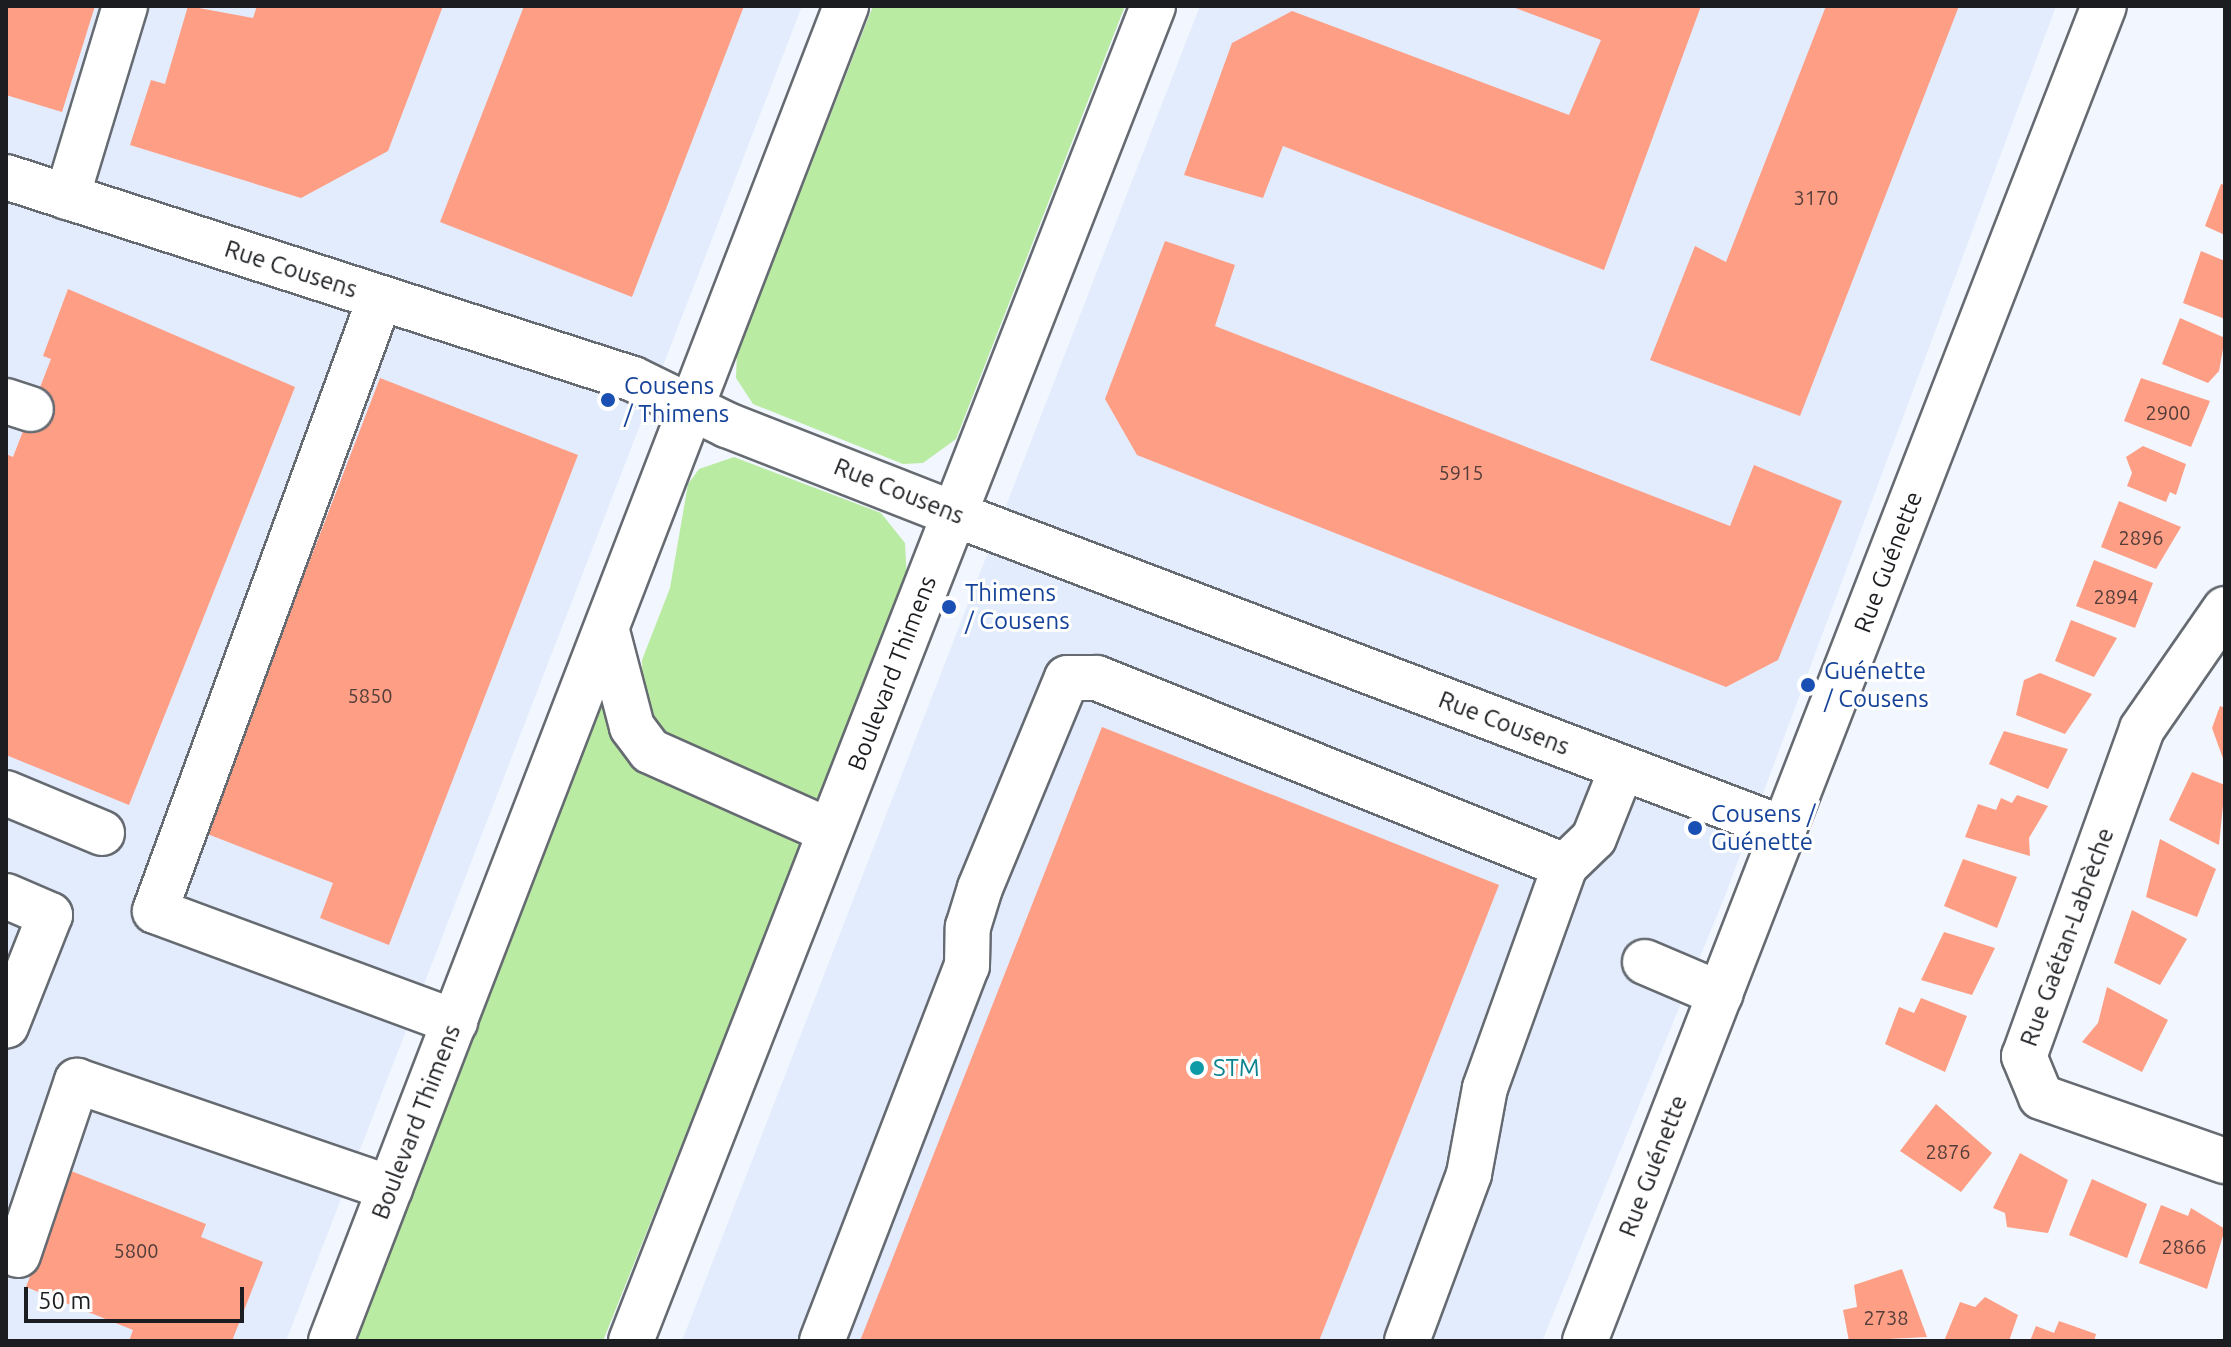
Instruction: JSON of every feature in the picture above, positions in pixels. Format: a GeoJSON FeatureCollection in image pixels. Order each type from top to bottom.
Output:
{"type":"FeatureCollection","features":[{"type":"Feature","properties":{"kind":"street"},"geometry":{"type":"LineString","coordinates":[[67,197],[125,6]]}},
{"type":"Feature","properties":{"kind":"street","name":"Boulevard Thimens"},"geometry":{"type":"LineString","coordinates":[[331,1341],[846,6]]}},
{"type":"Feature","properties":{"kind":"street","name":"Boulevard Thimens"},"geometry":{"type":"LineString","coordinates":[[631,1341],[1153,6]]}},
{"type":"Feature","properties":{"kind":"street","name":"Rue Guénette"},"geometry":{"type":"LineString","coordinates":[[1585,1341],[2104,6]]}},
{"type":"Feature","properties":{"kind":"street","name":"Rue Cousens"},"geometry":{"type":"LineString","coordinates":[[6,177],[633,379],[691,407],[954,514],[1784,829]]}},
{"type":"Feature","properties":{"kind":"street"},"geometry":{"type":"LineString","coordinates":[[380,298],[155,911],[455,1022]]}},
{"type":"Feature","properties":{"kind":"street","name":"Rue Gaétan-Labrèche"},"geometry":{"type":"LineString","coordinates":[[2225,609],[2142,729],[2024,1056],[2041,1097],[2225,1161]]}},
{"type":"Feature","properties":{"kind":"street"},"geometry":{"type":"LineString","coordinates":[[607,631],[632,727],[650,751],[830,831]]}},
{"type":"Feature","properties":{"kind":"street"},"geometry":{"type":"LineString","coordinates":[[822,1341],[967,966],[968,927],[980,888],[1062,685],[1075,674],[1565,866]]}},
{"type":"Feature","properties":{"kind":"street"},"geometry":{"type":"LineString","coordinates":[[1407,1341],[1469,1174],[1485,1088],[1565,866],[1594,838],[1622,768]]}},
{"type":"Feature","properties":{"kind":"street"},"geometry":{"type":"LineString","coordinates":[[6,793],[102,833]]}},
{"type":"Feature","properties":{"kind":"street"},"geometry":{"type":"LineString","coordinates":[[6,896],[50,915],[6,1026]]}},
{"type":"Feature","properties":{"kind":"street"},"geometry":{"type":"LineString","coordinates":[[1645,962],[1720,994]]}},
{"type":"Feature","properties":{"kind":"street"},"geometry":{"type":"LineString","coordinates":[[18,1255],[77,1081],[390,1188]]}},
{"type":"Feature","properties":{"kind":"shaded area"},"geometry":{"type":"Polygon","coordinates":[[[6,6],[802,6],[286,1341],[6,1341],[6,6]]]}},
{"type":"Feature","properties":{"kind":"shaded area"},"geometry":{"type":"Polygon","coordinates":[[[1200,6],[2056,6],[1723,901],[1542,1341],[682,1341],[1200,6]]]}},
{"type":"Feature","properties":{"kind":"green space"},"geometry":{"type":"Polygon","coordinates":[[[873,6],[1125,6],[956,439],[923,463],[903,464],[753,404],[736,378],[737,354],[873,6]]]}},
{"type":"Feature","properties":{"kind":"green space"},"geometry":{"type":"Polygon","coordinates":[[[734,457],[881,513],[905,543],[907,581],[603,1341],[356,1341],[602,703],[643,709],[642,660],[670,588],[688,484],[699,469],[734,457]]]}},
{"type":"Feature","properties":{"kind":"building"},"geometry":{"type":"Polygon","coordinates":[[[6,6],[95,6],[62,112],[6,95],[6,6]]]}},
{"type":"Feature","properties":{"kind":"building"},"geometry":{"type":"Polygon","coordinates":[[[188,6],[253,18],[257,6],[443,6],[388,151],[301,198],[130,145],[151,80],[165,84],[188,6]]]}},
{"type":"Feature","properties":{"kind":"building"},"geometry":{"type":"Polygon","coordinates":[[[524,6],[744,6],[632,297],[440,222],[524,6]]]}},
{"type":"Feature","properties":{"kind":"building"},"geometry":{"type":"Polygon","coordinates":[[[1510,6],[1701,6],[1604,270],[1283,146],[1263,198],[1184,175],[1232,43],[1292,11],[1569,115],[1601,40],[1510,6]]]}},
{"type":"Feature","properties":{"kind":"building"},"geometry":{"type":"Polygon","coordinates":[[[1826,6],[1959,6],[1800,416],[1650,360],[1695,246],[1726,262],[1826,6]]]}},
{"type":"Feature","properties":{"kind":"building"},"geometry":{"type":"Polygon","coordinates":[[[2221,184],[2225,185],[2225,235],[2205,226],[2221,184]]]}},
{"type":"Feature","properties":{"kind":"building"},"geometry":{"type":"Polygon","coordinates":[[[1165,241],[1235,265],[1215,326],[1730,526],[1754,465],[1842,501],[1778,660],[1726,687],[1137,455],[1105,399],[1165,241]]]}},
{"type":"Feature","properties":{"kind":"building"},"geometry":{"type":"Polygon","coordinates":[[[2201,251],[2225,261],[2225,319],[2183,303],[2201,251]]]}},
{"type":"Feature","properties":{"kind":"building"},"geometry":{"type":"Polygon","coordinates":[[[68,289],[295,387],[129,805],[6,755],[6,454],[13,457],[51,359],[43,356],[68,289]]]}},
{"type":"Feature","properties":{"kind":"building"},"geometry":{"type":"Polygon","coordinates":[[[2180,318],[2225,338],[2219,371],[2208,383],[2162,364],[2180,318]]]}},
{"type":"Feature","properties":{"kind":"building"},"geometry":{"type":"Polygon","coordinates":[[[380,378],[578,455],[389,945],[320,918],[333,883],[205,833],[380,378]]]}},
{"type":"Feature","properties":{"kind":"building"},"geometry":{"type":"Polygon","coordinates":[[[2141,378],[2210,401],[2191,447],[2124,421],[2141,378]]]}},
{"type":"Feature","properties":{"kind":"building"},"geometry":{"type":"Polygon","coordinates":[[[2143,446],[2186,464],[2176,495],[2170,492],[2166,502],[2127,486],[2132,473],[2126,457],[2143,446]]]}},
{"type":"Feature","properties":{"kind":"building"},"geometry":{"type":"Polygon","coordinates":[[[2119,501],[2181,527],[2156,569],[2101,547],[2119,501]]]}},
{"type":"Feature","properties":{"kind":"building"},"geometry":{"type":"Polygon","coordinates":[[[2094,560],[2153,583],[2135,628],[2076,606],[2094,560]]]}},
{"type":"Feature","properties":{"kind":"building"},"geometry":{"type":"Polygon","coordinates":[[[2071,620],[2117,638],[2094,677],[2055,661],[2071,620]]]}},
{"type":"Feature","properties":{"kind":"building"},"geometry":{"type":"Polygon","coordinates":[[[2040,673],[2092,694],[2065,734],[2016,715],[2024,680],[2040,673]]]}},
{"type":"Feature","properties":{"kind":"building"},"geometry":{"type":"Polygon","coordinates":[[[2220,706],[2225,708],[2225,764],[2212,728],[2220,706]]]}},
{"type":"Feature","properties":{"kind":"building","name":"STM"},"geometry":{"type":"Polygon","coordinates":[[[1102,727],[1499,885],[1319,1341],[860,1341],[1102,727]]]}},
{"type":"Feature","properties":{"kind":"building"},"geometry":{"type":"Polygon","coordinates":[[[2004,731],[2068,749],[2048,789],[1989,764],[2004,731]]]}},
{"type":"Feature","properties":{"kind":"building"},"geometry":{"type":"Polygon","coordinates":[[[2192,772],[2225,785],[2219,845],[2169,820],[2192,772]]]}},
{"type":"Feature","properties":{"kind":"building"},"geometry":{"type":"Polygon","coordinates":[[[2017,795],[2048,806],[2029,838],[2030,856],[1965,837],[1978,804],[1996,810],[2001,798],[2012,803],[2017,795]]]}},
{"type":"Feature","properties":{"kind":"building"},"geometry":{"type":"Polygon","coordinates":[[[2160,839],[2216,869],[2197,917],[2146,897],[2160,839]]]}},
{"type":"Feature","properties":{"kind":"building"},"geometry":{"type":"Polygon","coordinates":[[[1963,859],[2017,877],[1997,928],[1944,906],[1963,859]]]}},
{"type":"Feature","properties":{"kind":"building"},"geometry":{"type":"Polygon","coordinates":[[[2132,910],[2187,939],[2160,985],[2114,963],[2132,910]]]}},
{"type":"Feature","properties":{"kind":"building"},"geometry":{"type":"Polygon","coordinates":[[[1944,932],[1995,948],[1972,995],[1921,980],[1944,932]]]}},
{"type":"Feature","properties":{"kind":"building"},"geometry":{"type":"Polygon","coordinates":[[[2107,987],[2168,1020],[2142,1072],[2082,1042],[2098,1023],[2107,987]]]}},
{"type":"Feature","properties":{"kind":"building"},"geometry":{"type":"Polygon","coordinates":[[[1921,998],[1967,1016],[1945,1072],[1885,1044],[1899,1007],[1914,1013],[1921,998]]]}},
{"type":"Feature","properties":{"kind":"building"},"geometry":{"type":"Polygon","coordinates":[[[1936,1104],[1992,1153],[1961,1192],[1900,1151],[1936,1104]]]}},
{"type":"Feature","properties":{"kind":"building"},"geometry":{"type":"Polygon","coordinates":[[[2020,1153],[2068,1180],[2048,1233],[2007,1227],[2005,1213],[1993,1208],[2020,1153]]]}},
{"type":"Feature","properties":{"kind":"building"},"geometry":{"type":"Polygon","coordinates":[[[71,1171],[206,1224],[201,1237],[263,1262],[232,1341],[129,1341],[133,1330],[26,1287],[71,1171]]]}},
{"type":"Feature","properties":{"kind":"building"},"geometry":{"type":"Polygon","coordinates":[[[2092,1179],[2147,1204],[2127,1258],[2069,1235],[2092,1179]]]}},
{"type":"Feature","properties":{"kind":"building"},"geometry":{"type":"Polygon","coordinates":[[[2161,1205],[2188,1216],[2191,1208],[2225,1229],[2207,1289],[2139,1263],[2161,1205]]]}},
{"type":"Feature","properties":{"kind":"building"},"geometry":{"type":"Polygon","coordinates":[[[1902,1269],[1927,1337],[1849,1341],[1843,1310],[1857,1307],[1854,1285],[1902,1269]]]}},
{"type":"Feature","properties":{"kind":"building"},"geometry":{"type":"Polygon","coordinates":[[[1985,1297],[2018,1315],[2009,1341],[1944,1341],[1960,1302],[1975,1307],[1985,1297]]]}},
{"type":"Feature","properties":{"kind":"building"},"geometry":{"type":"Polygon","coordinates":[[[2059,1321],[2096,1334],[2094,1341],[2030,1341],[2036,1326],[2054,1333],[2059,1321]]]}},
{"type":"Feature","properties":{"kind":"place","name":"Cousens / Thimens"},"geometry":{"type":"Point","coordinates":[608,400]}},
{"type":"Feature","properties":{"kind":"place","name":"Thimens / Cousens"},"geometry":{"type":"Point","coordinates":[949,607]}},
{"type":"Feature","properties":{"kind":"place","name":"Guénette / Cousens"},"geometry":{"type":"Point","coordinates":[1808,685]}},
{"type":"Feature","properties":{"kind":"place","name":"Cousens / Guénette"},"geometry":{"type":"Point","coordinates":[1695,828]}},
{"type":"Feature","properties":{"kind":"place","name":"STM"},"geometry":{"type":"Point","coordinates":[1197,1068]}}]}
